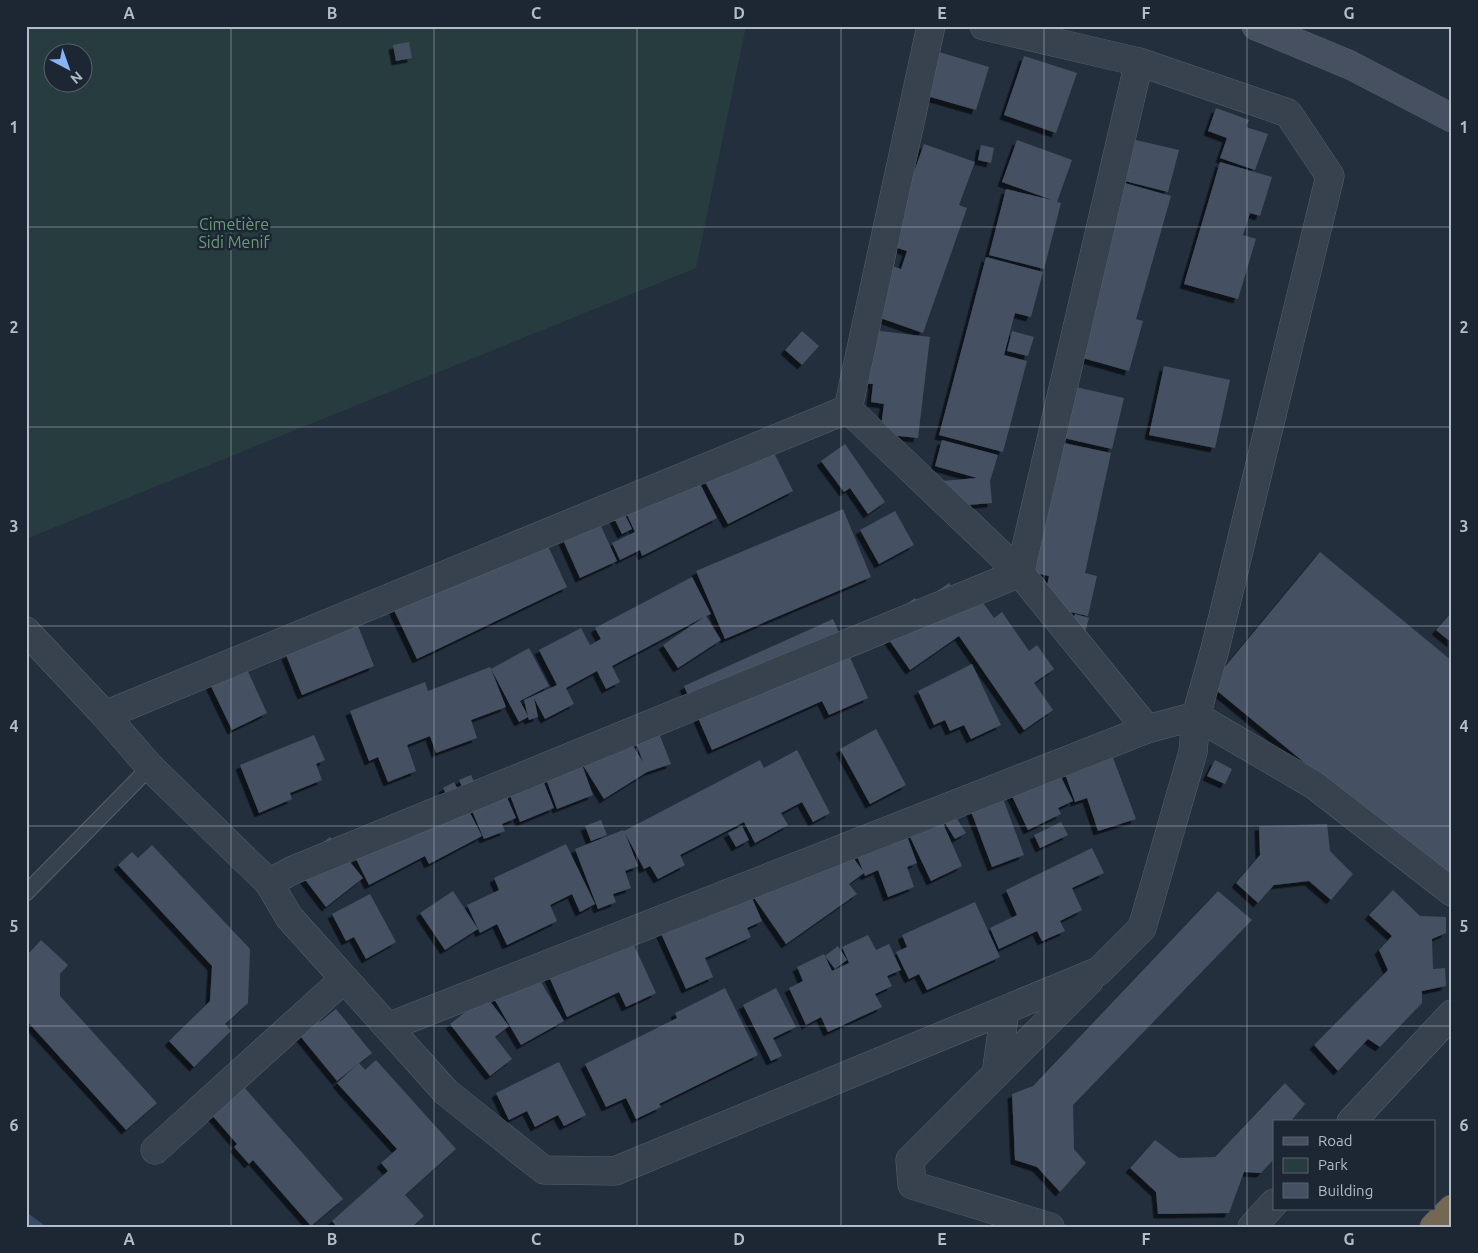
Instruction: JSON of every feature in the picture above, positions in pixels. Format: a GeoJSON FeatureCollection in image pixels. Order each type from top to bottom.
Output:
{"type":"FeatureCollection","features":[{"type":"Feature","properties":{"kind":"highway"},"geometry":{"type":"LineString","coordinates":[[1434,1227],[1452,1208]]}},
{"type":"Feature","properties":{"kind":"main road"},"geometry":{"type":"LineString","coordinates":[[1256,26],[1350,64],[1452,118]]}},
{"type":"Feature","properties":{"kind":"street"},"geometry":{"type":"LineString","coordinates":[[848,410],[932,26]]}},
{"type":"Feature","properties":{"kind":"street"},"geometry":{"type":"LineString","coordinates":[[984,26],[1139,62],[1288,113],[1330,176],[1216,649],[1196,716],[1193,752],[1142,928],[910,1160],[912,1185],[1050,1227]]}},
{"type":"Feature","properties":{"kind":"street"},"geometry":{"type":"LineString","coordinates":[[1020,573],[1139,62]]}},
{"type":"Feature","properties":{"kind":"street"},"geometry":{"type":"LineString","coordinates":[[848,410],[1020,573],[1147,729]]}},
{"type":"Feature","properties":{"kind":"street"},"geometry":{"type":"LineString","coordinates":[[105,715],[848,410]]}},
{"type":"Feature","properties":{"kind":"street"},"geometry":{"type":"LineString","coordinates":[[269,883],[310,863],[1020,573]]}},
{"type":"Feature","properties":{"kind":"street"},"geometry":{"type":"LineString","coordinates":[[26,631],[105,715],[150,767],[269,883],[289,917],[446,1092],[544,1170],[615,1171],[1098,971]]}},
{"type":"Feature","properties":{"kind":"street"},"geometry":{"type":"LineString","coordinates":[[388,1027],[1147,729],[1196,716],[1314,785],[1452,892]]}},
{"type":"Feature","properties":{"kind":"street"},"geometry":{"type":"LineString","coordinates":[[155,1150],[344,979]]}},
{"type":"Feature","properties":{"kind":"street"},"geometry":{"type":"LineString","coordinates":[[996,1074],[1005,1010]]}},
{"type":"Feature","properties":{"kind":"street"},"geometry":{"type":"LineString","coordinates":[[1353,1120],[1452,1014]]}},
{"type":"Feature","properties":{"kind":"street"},"geometry":{"type":"LineString","coordinates":[[1252,1227],[1273,1204]]}},
{"type":"Feature","properties":{"kind":"lane"},"geometry":{"type":"LineString","coordinates":[[26,893],[150,767]]}},
{"type":"Feature","properties":{"kind":"green space","name":"Cimetière Sidi Menif"},"geometry":{"type":"Polygon","coordinates":[[[26,26],[746,26],[696,268],[26,539],[26,26]]]}},
{"type":"Feature","properties":{"kind":"building"},"geometry":{"type":"Polygon","coordinates":[[[409,42],[412,58],[396,61],[393,45],[409,42]]]}},
{"type":"Feature","properties":{"kind":"building"},"geometry":{"type":"Polygon","coordinates":[[[939,52],[989,67],[976,110],[927,96],[939,52]]]}},
{"type":"Feature","properties":{"kind":"building"},"geometry":{"type":"Polygon","coordinates":[[[1024,56],[1077,73],[1056,133],[1004,115],[1024,56]]]}},
{"type":"Feature","properties":{"kind":"building"},"geometry":{"type":"Polygon","coordinates":[[[1216,108],[1249,120],[1246,127],[1268,134],[1255,170],[1220,158],[1227,138],[1208,131],[1216,108]]]}},
{"type":"Feature","properties":{"kind":"building"},"geometry":{"type":"Polygon","coordinates":[[[1123,137],[1179,150],[1168,192],[1113,178],[1123,137]]]}},
{"type":"Feature","properties":{"kind":"building"},"geometry":{"type":"Polygon","coordinates":[[[1017,140],[1072,160],[1057,202],[1061,203],[1044,269],[989,255],[1006,189],[1052,200],[1002,182],[1017,140]]]}},
{"type":"Feature","properties":{"kind":"building"},"geometry":{"type":"Polygon","coordinates":[[[924,144],[975,162],[959,205],[967,208],[923,333],[869,314],[884,247],[897,249],[894,265],[887,264],[901,269],[907,251],[888,245],[924,144]]]}},
{"type":"Feature","properties":{"kind":"building"},"geometry":{"type":"Polygon","coordinates":[[[981,145],[994,148],[991,163],[978,160],[981,145]]]}},
{"type":"Feature","properties":{"kind":"building"},"geometry":{"type":"Polygon","coordinates":[[[1220,162],[1272,177],[1260,216],[1250,213],[1243,235],[1256,239],[1238,299],[1184,284],[1220,162]]]}},
{"type":"Feature","properties":{"kind":"building"},"geometry":{"type":"Polygon","coordinates":[[[1121,182],[1171,196],[1136,319],[1143,321],[1129,371],[1072,355],[1121,182]]]}},
{"type":"Feature","properties":{"kind":"building"},"geometry":{"type":"Polygon","coordinates":[[[986,257],[1043,272],[1031,317],[1015,313],[1004,355],[1027,361],[1003,452],[939,435],[986,257]]]}},
{"type":"Feature","properties":{"kind":"building"},"geometry":{"type":"Polygon","coordinates":[[[872,330],[930,337],[918,438],[880,434],[884,404],[871,402],[873,384],[857,383],[872,330]]]}},
{"type":"Feature","properties":{"kind":"building"},"geometry":{"type":"Polygon","coordinates":[[[802,331],[819,346],[802,365],[785,350],[802,331]]]}},
{"type":"Feature","properties":{"kind":"building"},"geometry":{"type":"Polygon","coordinates":[[[1012,331],[1034,337],[1028,356],[1007,351],[1012,331]]]}},
{"type":"Feature","properties":{"kind":"building"},"geometry":{"type":"Polygon","coordinates":[[[1164,366],[1230,380],[1215,448],[1149,435],[1164,366]]]}},
{"type":"Feature","properties":{"kind":"building"},"geometry":{"type":"Polygon","coordinates":[[[1067,385],[1124,398],[1112,449],[1055,436],[1067,385]]]}},
{"type":"Feature","properties":{"kind":"building"},"geometry":{"type":"Polygon","coordinates":[[[942,440],[998,455],[990,481],[992,503],[944,507],[942,481],[977,478],[935,466],[942,440]]]}},
{"type":"Feature","properties":{"kind":"building"},"geometry":{"type":"Polygon","coordinates":[[[1050,440],[1111,453],[1085,573],[1097,576],[1088,616],[1043,606],[1049,576],[1020,570],[1050,440]]]}},
{"type":"Feature","properties":{"kind":"building"},"geometry":{"type":"Polygon","coordinates":[[[845,444],[885,502],[868,514],[850,488],[844,492],[821,461],[845,444]]]}},
{"type":"Feature","properties":{"kind":"building"},"geometry":{"type":"Polygon","coordinates":[[[773,451],[793,491],[728,524],[699,471],[773,451]]]}},
{"type":"Feature","properties":{"kind":"building"},"geometry":{"type":"Polygon","coordinates":[[[689,461],[717,518],[642,556],[640,550],[620,560],[612,543],[635,532],[623,506],[689,461]]]}},
{"type":"Feature","properties":{"kind":"building"},"geometry":{"type":"Polygon","coordinates":[[[621,507],[632,529],[622,534],[611,512],[621,507]]]}},
{"type":"Feature","properties":{"kind":"building"},"geometry":{"type":"Polygon","coordinates":[[[843,509],[871,577],[725,639],[696,571],[843,509]]]}},
{"type":"Feature","properties":{"kind":"building"},"geometry":{"type":"Polygon","coordinates":[[[895,511],[914,545],[879,564],[860,530],[895,511]]]}},
{"type":"Feature","properties":{"kind":"building"},"geometry":{"type":"Polygon","coordinates":[[[600,524],[617,561],[580,578],[563,540],[600,524]]]}},
{"type":"Feature","properties":{"kind":"building"},"geometry":{"type":"Polygon","coordinates":[[[541,531],[567,587],[417,659],[393,608],[541,531]]]}},
{"type":"Feature","properties":{"kind":"building"},"geometry":{"type":"Polygon","coordinates":[[[1320,552],[1452,661],[1452,884],[1210,685],[1320,552]]]}},
{"type":"Feature","properties":{"kind":"building"},"geometry":{"type":"Polygon","coordinates":[[[692,577],[711,614],[706,616],[721,640],[678,668],[663,645],[704,617],[612,666],[620,682],[606,689],[597,671],[566,688],[574,704],[545,719],[534,698],[538,717],[529,720],[528,717],[519,722],[491,669],[529,648],[549,686],[520,701],[528,716],[524,700],[557,685],[539,650],[581,628],[590,645],[601,639],[595,628],[692,577]]]}},
{"type":"Feature","properties":{"kind":"building"},"geometry":{"type":"Polygon","coordinates":[[[949,583],[966,607],[979,597],[994,618],[1002,612],[1029,651],[1037,645],[1054,669],[1034,683],[1053,710],[1024,730],[959,636],[910,670],[878,624],[915,598],[919,604],[949,583]]]}},
{"type":"Feature","properties":{"kind":"building"},"geometry":{"type":"Polygon","coordinates":[[[1452,612],[1452,643],[1436,630],[1452,612]]]}},
{"type":"Feature","properties":{"kind":"building"},"geometry":{"type":"Polygon","coordinates":[[[1075,614],[1089,618],[1083,640],[1069,636],[1075,614]]]}},
{"type":"Feature","properties":{"kind":"building"},"geometry":{"type":"Polygon","coordinates":[[[833,619],[868,698],[829,715],[822,701],[712,750],[684,686],[833,619]]]}},
{"type":"Feature","properties":{"kind":"building"},"geometry":{"type":"Polygon","coordinates":[[[356,621],[374,666],[302,695],[286,655],[356,621]]]}},
{"type":"Feature","properties":{"kind":"building"},"geometry":{"type":"Polygon","coordinates":[[[972,664],[1001,725],[971,739],[964,725],[950,731],[945,720],[934,725],[918,691],[972,664]]]}},
{"type":"Feature","properties":{"kind":"building"},"geometry":{"type":"Polygon","coordinates":[[[245,665],[267,713],[232,730],[209,682],[245,665]]]}},
{"type":"Feature","properties":{"kind":"building"},"geometry":{"type":"Polygon","coordinates":[[[490,667],[506,707],[471,720],[477,738],[436,753],[430,736],[407,745],[416,771],[388,782],[378,757],[369,761],[350,711],[425,682],[428,691],[490,667]]]}},
{"type":"Feature","properties":{"kind":"building"},"geometry":{"type":"Polygon","coordinates":[[[653,718],[671,764],[647,772],[604,799],[581,762],[593,795],[557,809],[541,765],[621,726],[643,762],[630,727],[653,718]]]}},
{"type":"Feature","properties":{"kind":"building"},"geometry":{"type":"Polygon","coordinates":[[[876,729],[906,785],[870,804],[840,749],[876,729]]]}},
{"type":"Feature","properties":{"kind":"building"},"geometry":{"type":"Polygon","coordinates":[[[314,735],[325,760],[316,764],[322,780],[290,793],[292,799],[259,813],[240,765],[314,735]]]}},
{"type":"Feature","properties":{"kind":"building"},"geometry":{"type":"Polygon","coordinates":[[[797,750],[830,813],[813,822],[802,802],[781,813],[788,825],[755,843],[744,822],[680,855],[685,865],[658,879],[650,866],[644,869],[625,833],[638,866],[625,871],[631,888],[613,894],[616,902],[598,909],[575,849],[624,831],[760,760],[764,768],[797,750]]]}},
{"type":"Feature","properties":{"kind":"building"},"geometry":{"type":"Polygon","coordinates":[[[1112,755],[1136,819],[1098,831],[1087,798],[1075,802],[1064,771],[1112,755]]]}},
{"type":"Feature","properties":{"kind":"building"},"geometry":{"type":"Polygon","coordinates":[[[534,758],[554,808],[520,822],[501,771],[534,758]]]}},
{"type":"Feature","properties":{"kind":"building"},"geometry":{"type":"Polygon","coordinates":[[[1215,760],[1232,769],[1225,784],[1207,776],[1215,760]]]}},
{"type":"Feature","properties":{"kind":"building"},"geometry":{"type":"Polygon","coordinates":[[[471,775],[476,786],[498,777],[516,818],[502,824],[505,831],[484,839],[459,780],[471,775]]]}},
{"type":"Feature","properties":{"kind":"building"},"geometry":{"type":"Polygon","coordinates":[[[1060,775],[1073,801],[1058,808],[1061,814],[1028,830],[1003,777],[1060,775]]]}},
{"type":"Feature","properties":{"kind":"building"},"geometry":{"type":"Polygon","coordinates":[[[454,782],[482,836],[429,864],[425,856],[369,885],[346,839],[397,813],[402,822],[448,798],[443,788],[454,782]]]}},
{"type":"Feature","properties":{"kind":"building"},"geometry":{"type":"Polygon","coordinates":[[[1001,793],[1024,855],[992,867],[969,806],[1001,793]]]}},
{"type":"Feature","properties":{"kind":"building"},"geometry":{"type":"Polygon","coordinates":[[[955,816],[966,833],[955,839],[945,823],[955,816]]]}},
{"type":"Feature","properties":{"kind":"building"},"geometry":{"type":"Polygon","coordinates":[[[900,817],[917,863],[907,867],[914,887],[888,897],[878,870],[865,876],[864,873],[849,884],[857,894],[786,944],[750,892],[849,852],[863,871],[857,856],[900,817]]]}},
{"type":"Feature","properties":{"kind":"building"},"geometry":{"type":"Polygon","coordinates":[[[901,818],[941,819],[962,866],[931,881],[901,818]]]}},
{"type":"Feature","properties":{"kind":"building"},"geometry":{"type":"Polygon","coordinates":[[[601,820],[607,835],[591,841],[585,826],[601,820]]]}},
{"type":"Feature","properties":{"kind":"building"},"geometry":{"type":"Polygon","coordinates":[[[1061,822],[1068,835],[1040,848],[1034,835],[1061,822]]]}},
{"type":"Feature","properties":{"kind":"building"},"geometry":{"type":"Polygon","coordinates":[[[1327,824],[1330,851],[1353,874],[1331,900],[1309,881],[1274,885],[1258,903],[1236,883],[1260,855],[1259,826],[1327,824]]]}},
{"type":"Feature","properties":{"kind":"building"},"geometry":{"type":"Polygon","coordinates":[[[742,826],[749,840],[736,847],[728,833],[742,826]]]}},
{"type":"Feature","properties":{"kind":"building"},"geometry":{"type":"Polygon","coordinates":[[[330,837],[363,878],[326,907],[297,869],[324,847],[321,844],[330,837]]]}},
{"type":"Feature","properties":{"kind":"building"},"geometry":{"type":"Polygon","coordinates":[[[566,844],[595,904],[580,912],[572,894],[550,905],[557,921],[507,945],[497,924],[480,933],[467,905],[499,890],[494,878],[566,844]]]}},
{"type":"Feature","properties":{"kind":"building"},"geometry":{"type":"Polygon","coordinates":[[[152,845],[250,949],[248,1003],[225,1024],[231,1031],[194,1067],[169,1041],[210,1001],[212,966],[118,865],[132,852],[138,858],[152,845]]]}},
{"type":"Feature","properties":{"kind":"building"},"geometry":{"type":"Polygon","coordinates":[[[1092,848],[1104,873],[1072,888],[1082,910],[1060,921],[1065,931],[1042,941],[1037,931],[999,949],[990,928],[1017,915],[1006,890],[1092,848]]]}},
{"type":"Feature","properties":{"kind":"building"},"geometry":{"type":"Polygon","coordinates":[[[748,889],[762,921],[747,928],[751,937],[705,958],[713,977],[686,989],[659,929],[748,889]]]}},
{"type":"Feature","properties":{"kind":"building"},"geometry":{"type":"Polygon","coordinates":[[[1393,890],[1420,916],[1446,917],[1446,933],[1432,939],[1433,969],[1445,968],[1446,986],[1422,991],[1422,1003],[1380,1047],[1368,1039],[1338,1071],[1314,1045],[1388,970],[1379,950],[1392,936],[1369,915],[1393,890]]]}},
{"type":"Feature","properties":{"kind":"building"},"geometry":{"type":"Polygon","coordinates":[[[453,891],[478,929],[445,950],[420,913],[453,891]]]}},
{"type":"Feature","properties":{"kind":"building"},"geometry":{"type":"Polygon","coordinates":[[[1218,891],[1252,920],[1073,1105],[1074,1149],[1086,1163],[1060,1192],[1037,1167],[1015,1160],[1012,1094],[1033,1086],[1218,891]]]}},
{"type":"Feature","properties":{"kind":"building"},"geometry":{"type":"Polygon","coordinates":[[[370,894],[396,942],[366,959],[354,937],[346,941],[332,914],[370,894]]]}},
{"type":"Feature","properties":{"kind":"building"},"geometry":{"type":"Polygon","coordinates":[[[975,902],[1000,957],[927,990],[919,974],[909,979],[896,952],[907,947],[902,935],[975,902]]]}},
{"type":"Feature","properties":{"kind":"building"},"geometry":{"type":"Polygon","coordinates":[[[868,935],[876,950],[889,944],[901,970],[887,976],[892,986],[875,994],[882,1007],[828,1032],[821,1017],[806,1025],[789,988],[803,981],[797,967],[824,954],[832,971],[849,963],[842,947],[868,935]]]}},
{"type":"Feature","properties":{"kind":"building"},"geometry":{"type":"Polygon","coordinates":[[[631,939],[656,993],[626,1007],[619,992],[567,1017],[546,970],[631,939]]]}},
{"type":"Feature","properties":{"kind":"building"},"geometry":{"type":"Polygon","coordinates":[[[41,940],[68,965],[60,974],[60,996],[157,1103],[126,1130],[26,1020],[26,956],[41,940]]]}},
{"type":"Feature","properties":{"kind":"building"},"geometry":{"type":"Polygon","coordinates":[[[838,946],[847,960],[835,969],[825,956],[838,946]]]}},
{"type":"Feature","properties":{"kind":"building"},"geometry":{"type":"Polygon","coordinates":[[[535,972],[564,1021],[521,1045],[493,997],[535,972]]]}},
{"type":"Feature","properties":{"kind":"building"},"geometry":{"type":"Polygon","coordinates":[[[725,988],[758,1055],[659,1104],[661,1107],[636,1119],[626,1098],[606,1107],[585,1064],[677,1018],[675,1013],[725,988]]]}},
{"type":"Feature","properties":{"kind":"building"},"geometry":{"type":"Polygon","coordinates":[[[776,988],[796,1027],[773,1038],[782,1056],[771,1061],[743,1005],[776,988]]]}},
{"type":"Feature","properties":{"kind":"building"},"geometry":{"type":"Polygon","coordinates":[[[486,996],[509,1026],[495,1037],[512,1059],[490,1076],[450,1024],[486,996]]]}},
{"type":"Feature","properties":{"kind":"building"},"geometry":{"type":"Polygon","coordinates":[[[336,1009],[372,1053],[337,1081],[296,1031],[315,1016],[320,1022],[336,1009]]]}},
{"type":"Feature","properties":{"kind":"building"},"geometry":{"type":"Polygon","coordinates":[[[376,1060],[456,1149],[405,1195],[424,1216],[412,1227],[337,1227],[332,1221],[388,1171],[381,1163],[397,1149],[337,1083],[359,1063],[365,1070],[376,1060]]]}},
{"type":"Feature","properties":{"kind":"building"},"geometry":{"type":"Polygon","coordinates":[[[559,1062],[586,1115],[564,1126],[558,1115],[535,1127],[527,1111],[509,1120],[496,1093],[559,1062]]]}},
{"type":"Feature","properties":{"kind":"building"},"geometry":{"type":"Polygon","coordinates":[[[1285,1083],[1305,1104],[1292,1120],[1273,1120],[1273,1160],[1261,1173],[1244,1172],[1229,1213],[1158,1214],[1156,1192],[1130,1168],[1155,1140],[1179,1158],[1215,1157],[1285,1083]]]}},
{"type":"Feature","properties":{"kind":"building"},"geometry":{"type":"Polygon","coordinates":[[[243,1086],[343,1199],[311,1226],[253,1160],[249,1164],[234,1147],[237,1144],[211,1114],[243,1086]]]}},
{"type":"Feature","properties":{"kind":"waterway"},"geometry":{"type":"LineString","coordinates":[[26,1217],[40,1227]]}}]}
